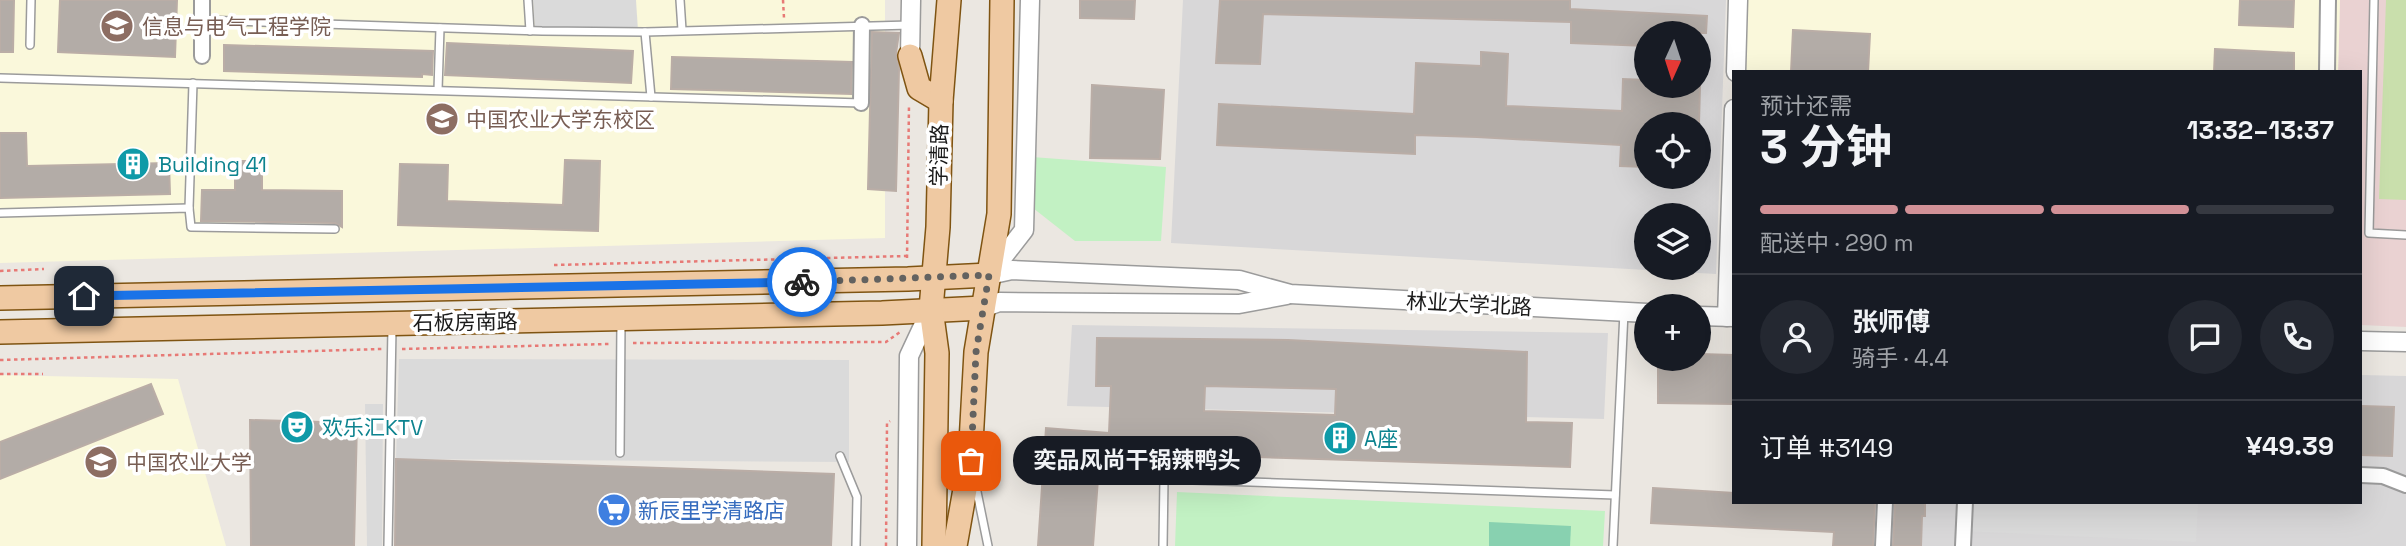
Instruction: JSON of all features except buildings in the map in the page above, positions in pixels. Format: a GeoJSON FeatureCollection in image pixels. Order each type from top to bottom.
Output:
{"type":"FeatureCollection","features":[{"type":"Feature","properties":{"kind":"main road","name":"学清路"},"geometry":{"type":"LineString","coordinates":[[934,546],[937,353],[931,309],[935,277],[941,101],[949,0]]}},
{"type":"Feature","properties":{"kind":"main road"},"geometry":{"type":"LineString","coordinates":[[956,546],[971,461],[976,352],[999,214],[1002,0]]}},
{"type":"Feature","properties":{"kind":"main road"},"geometry":{"type":"LineString","coordinates":[[910,56],[919,88],[941,101]]}},
{"type":"Feature","properties":{"kind":"main road","name":"石板房南路"},"geometry":{"type":"LineString","coordinates":[[0,298],[892,280],[989,275]]}},
{"type":"Feature","properties":{"kind":"main road","name":"石板房南路"},"geometry":{"type":"LineString","coordinates":[[0,332],[983,309]]}},
{"type":"Feature","properties":{"kind":"street"},"geometry":{"type":"LineString","coordinates":[[202,0],[202,56]]}},
{"type":"Feature","properties":{"kind":"street"},"geometry":{"type":"LineString","coordinates":[[910,56],[911,0]]}},
{"type":"Feature","properties":{"kind":"street"},"geometry":{"type":"LineString","coordinates":[[989,275],[1024,230],[1030,0]]}},
{"type":"Feature","properties":{"kind":"street"},"geometry":{"type":"LineString","coordinates":[[1735,70],[1738,0]]}},
{"type":"Feature","properties":{"kind":"street"},"geometry":{"type":"LineString","coordinates":[[2327,70],[2328,0]]}},
{"type":"Feature","properties":{"kind":"street"},"geometry":{"type":"LineString","coordinates":[[861,103],[862,25]]}},
{"type":"Feature","properties":{"kind":"street"},"geometry":{"type":"LineString","coordinates":[[1711,316],[1731,317],[1732,248]]}},
{"type":"Feature","properties":{"kind":"street","name":"林业大学北路"},"geometry":{"type":"LineString","coordinates":[[989,275],[1012,270],[1239,280],[1290,294],[1634,312]]}},
{"type":"Feature","properties":{"kind":"street","name":"林业大学北路"},"geometry":{"type":"LineString","coordinates":[[983,309],[999,302],[1239,304],[1290,294]]}},
{"type":"Feature","properties":{"kind":"street","name":"学清路"},"geometry":{"type":"LineString","coordinates":[[907,546],[909,356],[931,309]]}},
{"type":"Feature","properties":{"kind":"street"},"geometry":{"type":"LineString","coordinates":[[2362,341],[2406,342]]}},
{"type":"Feature","properties":{"kind":"street"},"geometry":{"type":"LineString","coordinates":[[2362,475],[2383,476],[2406,485]]}},
{"type":"Feature","properties":{"kind":"street"},"geometry":{"type":"LineString","coordinates":[[1883,546],[1885,504]]}},
{"type":"Feature","properties":{"kind":"street"},"geometry":{"type":"LineString","coordinates":[[1963,546],[1965,504]]}},
{"type":"Feature","properties":{"kind":"lane"},"geometry":{"type":"LineString","coordinates":[[30,45],[31,0]]}},
{"type":"Feature","properties":{"kind":"lane"},"geometry":{"type":"LineString","coordinates":[[528,0],[530,30]]}},
{"type":"Feature","properties":{"kind":"lane"},"geometry":{"type":"LineString","coordinates":[[680,0],[682,30]]}},
{"type":"Feature","properties":{"kind":"lane"},"geometry":{"type":"LineString","coordinates":[[2374,0],[2369,233],[2406,235]]}},
{"type":"Feature","properties":{"kind":"lane"},"geometry":{"type":"LineString","coordinates":[[202,20],[645,32],[911,25]]}},
{"type":"Feature","properties":{"kind":"lane"},"geometry":{"type":"LineString","coordinates":[[438,90],[440,27]]}},
{"type":"Feature","properties":{"kind":"lane"},"geometry":{"type":"LineString","coordinates":[[645,32],[650,97]]}},
{"type":"Feature","properties":{"kind":"lane"},"geometry":{"type":"LineString","coordinates":[[0,78],[861,103]]}},
{"type":"Feature","properties":{"kind":"lane"},"geometry":{"type":"LineString","coordinates":[[193,83],[189,208],[191,228],[335,229]]}},
{"type":"Feature","properties":{"kind":"lane"},"geometry":{"type":"LineString","coordinates":[[0,213],[189,208]]}},
{"type":"Feature","properties":{"kind":"lane"},"geometry":{"type":"LineString","coordinates":[[1613,546],[1624,312]]}},
{"type":"Feature","properties":{"kind":"lane"},"geometry":{"type":"LineString","coordinates":[[620,453],[621,318]]}},
{"type":"Feature","properties":{"kind":"lane"},"geometry":{"type":"LineString","coordinates":[[388,546],[392,323]]}},
{"type":"Feature","properties":{"kind":"lane"},"geometry":{"type":"LineString","coordinates":[[840,456],[857,497],[856,546]]}},
{"type":"Feature","properties":{"kind":"lane"},"geometry":{"type":"LineString","coordinates":[[971,461],[989,546]]}},
{"type":"Feature","properties":{"kind":"lane"},"geometry":{"type":"LineString","coordinates":[[1163,546],[1164,479],[1615,495]]}},
{"type":"Feature","properties":{"kind":"path"},"geometry":{"type":"LineString","coordinates":[[783,0],[785,27]]}},
{"type":"Feature","properties":{"kind":"path","name":"学清路"},"geometry":{"type":"LineString","coordinates":[[907,256],[909,96]]}},
{"type":"Feature","properties":{"kind":"path"},"geometry":{"type":"LineString","coordinates":[[0,271],[44,269]]}},
{"type":"Feature","properties":{"kind":"path"},"geometry":{"type":"LineString","coordinates":[[0,360],[621,344],[886,342],[901,331]]}},
{"type":"Feature","properties":{"kind":"path"},"geometry":{"type":"LineString","coordinates":[[0,374],[43,374]]}},
{"type":"Feature","properties":{"kind":"path"},"geometry":{"type":"LineString","coordinates":[[886,546],[887,423],[909,405]]}},
{"type":"Feature","properties":{"kind":"shaded area","name":"中国农业大学东校区"},"geometry":{"type":"Polygon","coordinates":[[[0,0],[885,0],[885,238],[0,263],[0,0]]]}},
{"type":"Feature","properties":{"kind":"shaded area"},"geometry":{"type":"Polygon","coordinates":[[[533,0],[636,0],[638,31],[535,31],[533,0]]]}},
{"type":"Feature","properties":{"kind":"shaded area"},"geometry":{"type":"Polygon","coordinates":[[[1183,0],[1726,0],[1716,274],[1711,274],[1711,203],[1634,203],[1634,269],[1171,243],[1183,0]]]}},
{"type":"Feature","properties":{"kind":"shaded area"},"geometry":{"type":"Polygon","coordinates":[[[1736,0],[2340,0],[2338,70],[1734,70],[1736,0]]]}},
{"type":"Feature","properties":{"kind":"shaded area"},"geometry":{"type":"Polygon","coordinates":[[[2340,0],[2406,0],[2406,327],[2362,325],[2362,70],[2338,70],[2340,0]]]}},
{"type":"Feature","properties":{"kind":"shaded area"},"geometry":{"type":"Polygon","coordinates":[[[1732,141],[1732,317],[1727,317],[1732,141]]]}},
{"type":"Feature","properties":{"kind":"shaded area"},"geometry":{"type":"Polygon","coordinates":[[[1072,325],[1608,333],[1604,419],[1067,406],[1072,325]]]}},
{"type":"Feature","properties":{"kind":"shaded area"},"geometry":{"type":"Polygon","coordinates":[[[399,359],[849,360],[849,462],[396,459],[399,359]]]}},
{"type":"Feature","properties":{"kind":"shaded area","name":"中国农业大学"},"geometry":{"type":"Polygon","coordinates":[[[0,375],[178,379],[226,546],[0,546],[0,375]]]}},
{"type":"Feature","properties":{"kind":"shaded area"},"geometry":{"type":"Polygon","coordinates":[[[2362,375],[2406,376],[2406,546],[1890,546],[1893,504],[2362,504],[2362,375]]]}},
{"type":"Feature","properties":{"kind":"shaded area"},"geometry":{"type":"Polygon","coordinates":[[[365,404],[383,404],[382,546],[367,546],[365,404]]]}},
{"type":"Feature","properties":{"kind":"shaded area"},"geometry":{"type":"Polygon","coordinates":[[[1965,504],[2198,504],[2196,542],[1963,531],[1965,504]]]}},
{"type":"Feature","properties":{"kind":"green space"},"geometry":{"type":"Polygon","coordinates":[[[2386,0],[2406,0],[2406,200],[2379,199],[2386,0]]]}},
{"type":"Feature","properties":{"kind":"green space"},"geometry":{"type":"Polygon","coordinates":[[[1032,157],[1166,167],[1161,241],[1075,241],[1033,208],[1032,157]]]}},
{"type":"Feature","properties":{"kind":"green space"},"geometry":{"type":"Polygon","coordinates":[[[1177,492],[1605,511],[1603,546],[1175,546],[1177,492]]]}},
{"type":"Feature","properties":{"kind":"green space"},"geometry":{"type":"Polygon","coordinates":[[[1489,522],[1571,526],[1570,546],[1489,546],[1489,522]]]}},
{"type":"Feature","properties":{"kind":"way so far"},"geometry":{"type":"LineString","coordinates":[[802,282],[989,275],[976,352],[971,461]]}},
{"type":"Feature","properties":{"kind":"place","name":"信息与电气工程学院"},"geometry":{"type":"Point","coordinates":[117,26]}},
{"type":"Feature","properties":{"kind":"place","name":"中国农业大学东校区"},"geometry":{"type":"Point","coordinates":[442,119]}},
{"type":"Feature","properties":{"kind":"place","name":"Building 41"},"geometry":{"type":"Point","coordinates":[133,164]}},
{"type":"Feature","properties":{"kind":"place","name":"欢乐汇KTV"},"geometry":{"type":"Point","coordinates":[297,427]}},
{"type":"Feature","properties":{"kind":"place","name":"A座"},"geometry":{"type":"Point","coordinates":[1340,438]}},
{"type":"Feature","properties":{"kind":"place","name":"奕品风尚干锅辣鸭头"},"geometry":{"type":"Point","coordinates":[971,461]}},
{"type":"Feature","properties":{"kind":"place","name":"中国农业大学"},"geometry":{"type":"Point","coordinates":[101,462]}},
{"type":"Feature","properties":{"kind":"place","name":"新辰里学清路店"},"geometry":{"type":"Point","coordinates":[614,510]}},
{"type":"Feature","properties":{"kind":"route"},"geometry":{"type":"LineString","coordinates":[[84,296],[802,282]]}}]}
